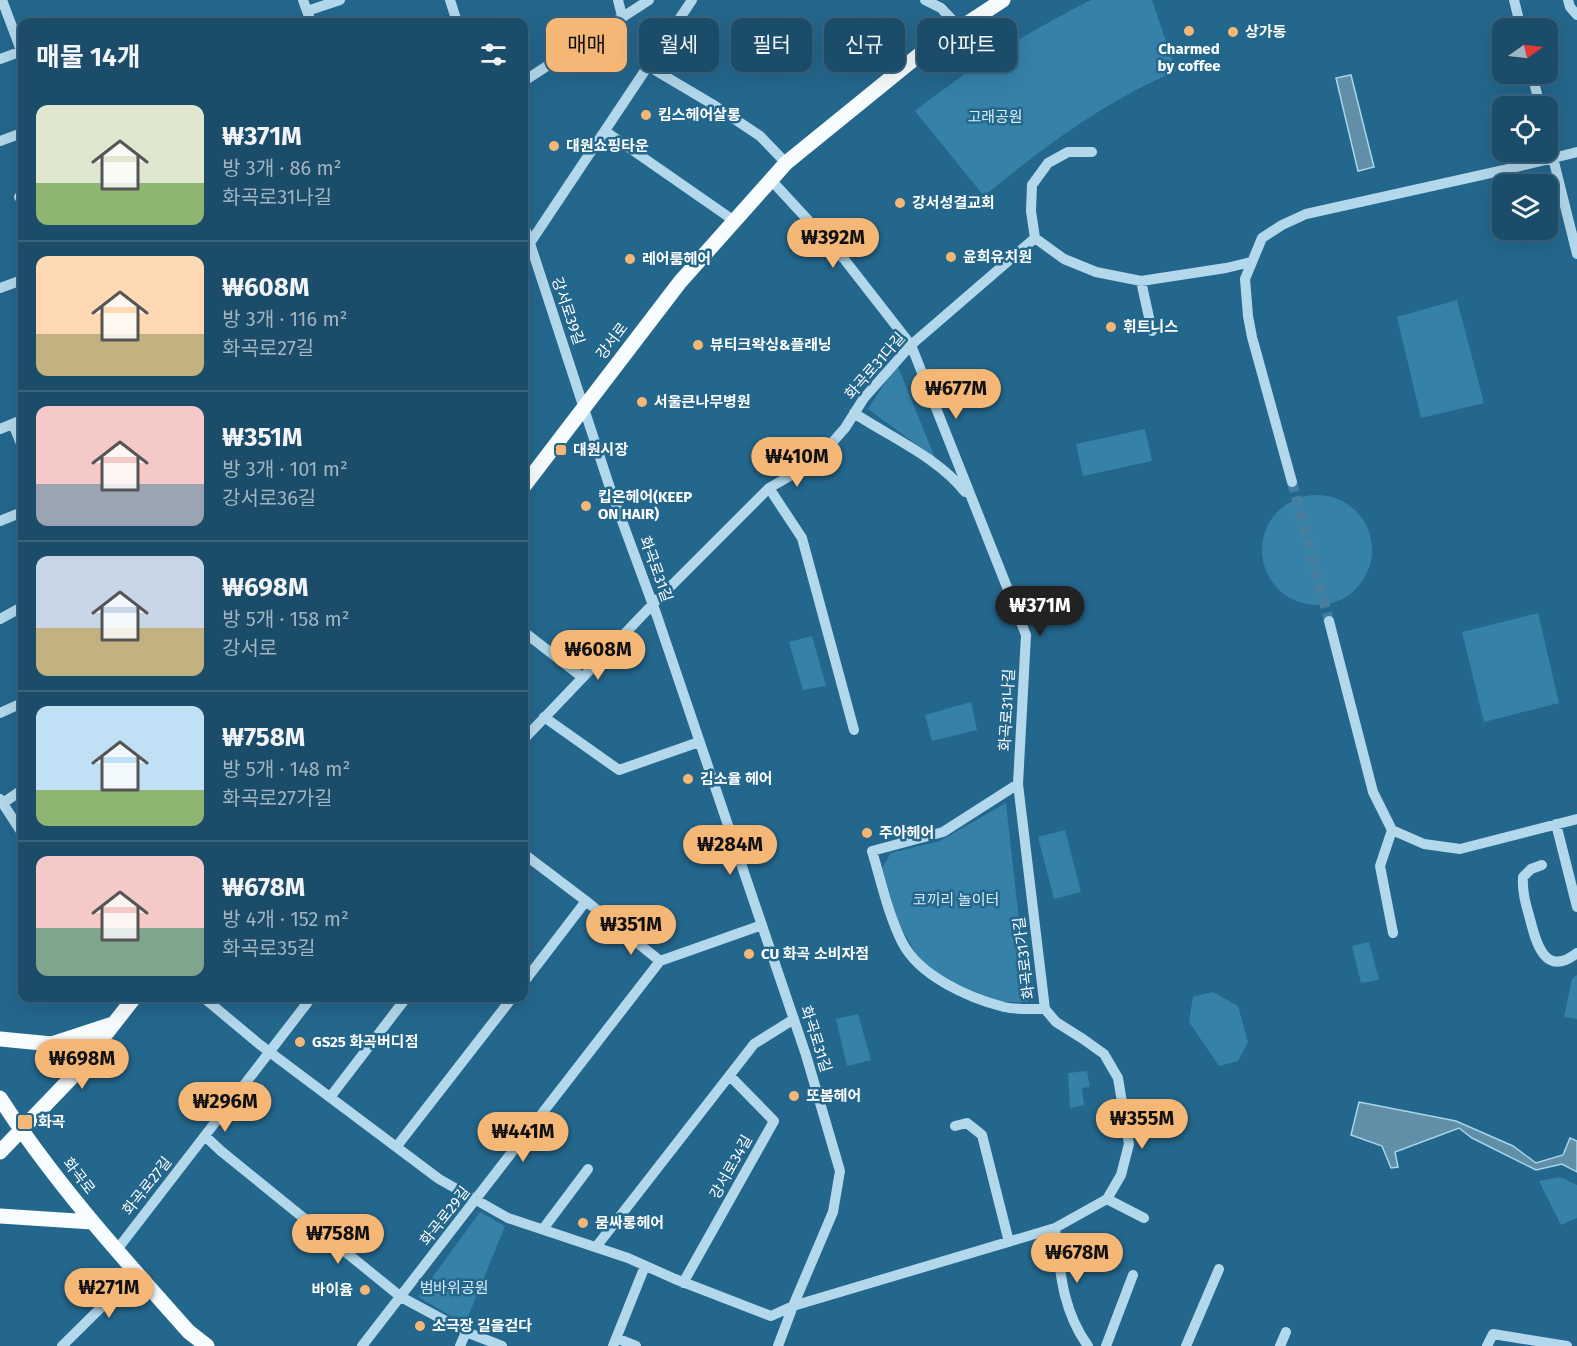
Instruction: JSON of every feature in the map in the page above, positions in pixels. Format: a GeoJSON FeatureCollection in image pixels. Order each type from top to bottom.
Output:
{"type":"FeatureCollection","features":[{"type":"Feature","properties":{"kind":"main road","name":"강서로"},"geometry":{"type":"LineString","coordinates":[[975,18],[1003,0]]}},
{"type":"Feature","properties":{"kind":"main road","name":"강서로"},"geometry":{"type":"LineString","coordinates":[[528,481],[680,282],[733,220],[786,163],[917,57]]}},
{"type":"Feature","properties":{"kind":"main road"},"geometry":{"type":"LineString","coordinates":[[0,1152],[73,1076],[131,1002]]}},
{"type":"Feature","properties":{"kind":"main road"},"geometry":{"type":"LineString","coordinates":[[0,1039],[52,1044],[113,1024]]}},
{"type":"Feature","properties":{"kind":"main road","name":"화곡로"},"geometry":{"type":"LineString","coordinates":[[0,1098],[21,1130],[116,1251],[189,1332],[207,1346]]}},
{"type":"Feature","properties":{"kind":"main road"},"geometry":{"type":"LineString","coordinates":[[0,1216],[92,1222]]}},
{"type":"Feature","properties":{"kind":"street"},"geometry":{"type":"LineString","coordinates":[[3,0],[4,15],[18,44]]}},
{"type":"Feature","properties":{"kind":"street"},"geometry":{"type":"LineString","coordinates":[[303,0],[310,18]]}},
{"type":"Feature","properties":{"kind":"street"},"geometry":{"type":"LineString","coordinates":[[308,11],[340,0]]}},
{"type":"Feature","properties":{"kind":"street"},"geometry":{"type":"LineString","coordinates":[[450,0],[456,18]]}},
{"type":"Feature","properties":{"kind":"street"},"geometry":{"type":"LineString","coordinates":[[618,0],[622,16]]}},
{"type":"Feature","properties":{"kind":"street"},"geometry":{"type":"LineString","coordinates":[[528,78],[649,0]]}},
{"type":"Feature","properties":{"kind":"street"},"geometry":{"type":"LineString","coordinates":[[680,18],[692,0]]}},
{"type":"Feature","properties":{"kind":"street"},"geometry":{"type":"LineString","coordinates":[[925,0],[941,8],[950,18]]}},
{"type":"Feature","properties":{"kind":"street"},"geometry":{"type":"LineString","coordinates":[[1514,0],[1518,18]]}},
{"type":"Feature","properties":{"kind":"street"},"geometry":{"type":"LineString","coordinates":[[1568,0],[1570,7],[1577,15]]}},
{"type":"Feature","properties":{"kind":"street"},"geometry":{"type":"LineString","coordinates":[[0,59],[18,53]]}},
{"type":"Feature","properties":{"kind":"street"},"geometry":{"type":"LineString","coordinates":[[528,246],[644,72]]}},
{"type":"Feature","properties":{"kind":"street"},"geometry":{"type":"LineString","coordinates":[[658,72],[760,136],[786,163]]}},
{"type":"Feature","properties":{"kind":"street"},"geometry":{"type":"LineString","coordinates":[[605,131],[733,220]]}},
{"type":"Feature","properties":{"kind":"street"},"geometry":{"type":"LineString","coordinates":[[0,141],[18,134]]}},
{"type":"Feature","properties":{"kind":"street"},"geometry":{"type":"LineString","coordinates":[[1092,152],[1068,152],[1048,163],[1032,185],[1031,211],[1035,238],[1064,259],[1096,272],[1141,281],[1227,268],[1251,262]]}},
{"type":"Feature","properties":{"kind":"street"},"geometry":{"type":"LineString","coordinates":[[1558,157],[1577,152]]}},
{"type":"Feature","properties":{"kind":"street"},"geometry":{"type":"LineString","coordinates":[[1292,482],[1248,316],[1245,279],[1262,238],[1282,225],[1306,214],[1535,162]]}},
{"type":"Feature","properties":{"kind":"street"},"geometry":{"type":"LineString","coordinates":[[1554,162],[1577,254]]}},
{"type":"Feature","properties":{"kind":"street"},"geometry":{"type":"LineString","coordinates":[[771,180],[844,259],[911,345]]}},
{"type":"Feature","properties":{"kind":"street","name":"화곡로31다길"},"geometry":{"type":"LineString","coordinates":[[652,604],[769,488],[816,461],[845,428],[864,398],[911,345],[1035,238]]}},
{"type":"Feature","properties":{"kind":"street","name":"강서로39길"},"geometry":{"type":"LineString","coordinates":[[528,251],[584,407]]}},
{"type":"Feature","properties":{"kind":"street"},"geometry":{"type":"LineString","coordinates":[[0,288],[18,281]]}},
{"type":"Feature","properties":{"kind":"street"},"geometry":{"type":"LineString","coordinates":[[1141,281],[1152,331]]}},
{"type":"Feature","properties":{"kind":"street","name":"화곡로31나길"},"geometry":{"type":"LineString","coordinates":[[911,345],[1026,634],[1018,784]]}},
{"type":"Feature","properties":{"kind":"street","name":"화곡로31길"},"geometry":{"type":"LineString","coordinates":[[584,407],[794,1019],[840,1171],[833,1212],[778,1346]]}},
{"type":"Feature","properties":{"kind":"street","name":"화곡로31나길"},"geometry":{"type":"LineString","coordinates":[[854,413],[954,478],[975,504]]}},
{"type":"Feature","properties":{"kind":"street"},"geometry":{"type":"LineString","coordinates":[[0,429],[18,422]]}},
{"type":"Feature","properties":{"kind":"street"},"geometry":{"type":"LineString","coordinates":[[769,488],[802,538],[854,730]]}},
{"type":"Feature","properties":{"kind":"street"},"geometry":{"type":"LineString","coordinates":[[0,521],[18,514]]}},
{"type":"Feature","properties":{"kind":"street"},"geometry":{"type":"LineString","coordinates":[[528,735],[652,604]]}},
{"type":"Feature","properties":{"kind":"street"},"geometry":{"type":"LineString","coordinates":[[0,619],[18,610]]}},
{"type":"Feature","properties":{"kind":"street"},"geometry":{"type":"LineString","coordinates":[[1329,621],[1373,792],[1392,830],[1424,844],[1460,849],[1577,819]]}},
{"type":"Feature","properties":{"kind":"street"},"geometry":{"type":"LineString","coordinates":[[528,635],[582,677]]}},
{"type":"Feature","properties":{"kind":"street"},"geometry":{"type":"LineString","coordinates":[[0,713],[18,705]]}},
{"type":"Feature","properties":{"kind":"street"},"geometry":{"type":"LineString","coordinates":[[544,717],[619,770],[699,742]]}},
{"type":"Feature","properties":{"kind":"street"},"geometry":{"type":"LineString","coordinates":[[1018,784],[943,832],[872,851],[884,894],[903,944],[924,970],[957,990],[1005,1007],[1045,1010]]}},
{"type":"Feature","properties":{"kind":"street","name":"화곡로31가길"},"geometry":{"type":"LineString","coordinates":[[1018,784],[1045,1010],[1056,1022],[1104,1054],[1118,1078],[1129,1144],[1121,1175],[1107,1199]]}},
{"type":"Feature","properties":{"kind":"street"},"geometry":{"type":"LineString","coordinates":[[18,792],[1,801],[18,827]]}},
{"type":"Feature","properties":{"kind":"street"},"geometry":{"type":"LineString","coordinates":[[1556,824],[1577,907]]}},
{"type":"Feature","properties":{"kind":"street"},"geometry":{"type":"LineString","coordinates":[[1392,830],[1380,866],[1393,933]]}},
{"type":"Feature","properties":{"kind":"street"},"geometry":{"type":"LineString","coordinates":[[528,857],[660,961],[762,925]]}},
{"type":"Feature","properties":{"kind":"street"},"geometry":{"type":"LineString","coordinates":[[1542,865],[1531,869],[1523,877],[1522,889],[1540,952],[1549,959],[1560,962],[1569,960],[1577,953]]}},
{"type":"Feature","properties":{"kind":"street"},"geometry":{"type":"LineString","coordinates":[[528,977],[586,901]]}},
{"type":"Feature","properties":{"kind":"street","name":"화곡로29길"},"geometry":{"type":"LineString","coordinates":[[362,1346],[660,961]]}},
{"type":"Feature","properties":{"kind":"street"},"geometry":{"type":"LineString","coordinates":[[209,1002],[269,1051],[439,1179],[508,1218],[597,1247],[771,1316],[793,1306],[1055,1228],[1107,1199],[1144,1218]]}},
{"type":"Feature","properties":{"kind":"street","name":"화곡로27길"},"geometry":{"type":"LineString","coordinates":[[116,1251],[308,1002]]}},
{"type":"Feature","properties":{"kind":"street"},"geometry":{"type":"LineString","coordinates":[[331,1096],[403,1002]]}},
{"type":"Feature","properties":{"kind":"street"},"geometry":{"type":"LineString","coordinates":[[397,1146],[509,1002]]}},
{"type":"Feature","properties":{"kind":"street"},"geometry":{"type":"LineString","coordinates":[[597,1247],[754,1044],[794,1019]]}},
{"type":"Feature","properties":{"kind":"street","name":"강서로34길"},"geometry":{"type":"LineString","coordinates":[[683,1282],[774,1121],[730,1076]]}},
{"type":"Feature","properties":{"kind":"street"},"geometry":{"type":"LineString","coordinates":[[955,1126],[967,1123],[982,1135],[1009,1242]]}},
{"type":"Feature","properties":{"kind":"street"},"geometry":{"type":"LineString","coordinates":[[205,1136],[401,1297],[466,1332],[502,1346]]}},
{"type":"Feature","properties":{"kind":"street"},"geometry":{"type":"LineString","coordinates":[[543,1229],[588,1169]]}},
{"type":"Feature","properties":{"kind":"street"},"geometry":{"type":"LineString","coordinates":[[1055,1228],[1063,1288],[1075,1328],[1088,1346]]}},
{"type":"Feature","properties":{"kind":"street"},"geometry":{"type":"LineString","coordinates":[[636,1346],[615,1342],[645,1266]]}},
{"type":"Feature","properties":{"kind":"street"},"geometry":{"type":"LineString","coordinates":[[1186,1346],[1218,1269]]}},
{"type":"Feature","properties":{"kind":"street"},"geometry":{"type":"LineString","coordinates":[[62,1346],[136,1273]]}},
{"type":"Feature","properties":{"kind":"street"},"geometry":{"type":"LineString","coordinates":[[1106,1346],[1133,1275]]}},
{"type":"Feature","properties":{"kind":"street"},"geometry":{"type":"LineString","coordinates":[[459,1346],[466,1332]]}},
{"type":"Feature","properties":{"kind":"street"},"geometry":{"type":"LineString","coordinates":[[1280,1346],[1286,1332]]}},
{"type":"Feature","properties":{"kind":"street"},"geometry":{"type":"LineString","coordinates":[[1487,1346],[1493,1334],[1567,1346]]}},
{"type":"Feature","properties":{"kind":"green space","name":"고래공원"},"geometry":{"type":"Polygon","coordinates":[[[1091,0],[1152,0],[1176,71],[1124,97],[1076,126],[984,196],[915,111],[968,72],[1017,72],[1017,41],[1091,0]]]}},
{"type":"Feature","properties":{"kind":"green space"},"geometry":{"type":"Polygon","coordinates":[[[1457,300],[1484,403],[1421,418],[1397,317],[1457,300]]]}},
{"type":"Feature","properties":{"kind":"green space"},"geometry":{"type":"Polygon","coordinates":[[[897,364],[935,458],[868,409],[897,364]]]}},
{"type":"Feature","properties":{"kind":"green space"},"geometry":{"type":"Polygon","coordinates":[[[1145,429],[1152,461],[1083,476],[1076,444],[1145,429]]]}},
{"type":"Feature","properties":{"kind":"green space"},"geometry":{"type":"Polygon","coordinates":[[[1317,495],[1338,500],[1356,511],[1367,529],[1372,550],[1367,571],[1356,589],[1338,600],[1317,605],[1296,600],[1278,589],[1267,571],[1262,550],[1267,529],[1278,511],[1296,500],[1317,495]]]}},
{"type":"Feature","properties":{"kind":"green space"},"geometry":{"type":"Polygon","coordinates":[[[1538,613],[1559,703],[1484,722],[1462,632],[1538,613]]]}},
{"type":"Feature","properties":{"kind":"green space"},"geometry":{"type":"Polygon","coordinates":[[[812,636],[826,686],[803,690],[789,642],[812,636]]]}},
{"type":"Feature","properties":{"kind":"green space"},"geometry":{"type":"Polygon","coordinates":[[[971,702],[977,730],[932,741],[925,715],[971,702]]]}},
{"type":"Feature","properties":{"kind":"green space","name":"코끼리 놀이터"},"geometry":{"type":"Polygon","coordinates":[[[1006,803],[1028,1002],[1001,1002],[949,981],[930,970],[916,954],[898,922],[882,868],[891,853],[940,841],[1006,803]]]}},
{"type":"Feature","properties":{"kind":"green space"},"geometry":{"type":"Polygon","coordinates":[[[1065,830],[1081,892],[1054,899],[1038,837],[1065,830]]]}},
{"type":"Feature","properties":{"kind":"green space"},"geometry":{"type":"Polygon","coordinates":[[[1369,942],[1379,980],[1361,983],[1352,946],[1369,942]]]}},
{"type":"Feature","properties":{"kind":"green space"},"geometry":{"type":"Polygon","coordinates":[[[1577,975],[1577,1019],[1564,1017],[1572,979],[1577,975]]]}},
{"type":"Feature","properties":{"kind":"green space"},"geometry":{"type":"Polygon","coordinates":[[[1213,992],[1238,1006],[1248,1042],[1238,1061],[1219,1066],[1189,1022],[1193,997],[1213,992]]]}},
{"type":"Feature","properties":{"kind":"green space"},"geometry":{"type":"Polygon","coordinates":[[[858,1014],[871,1060],[847,1066],[836,1019],[858,1014]]]}},
{"type":"Feature","properties":{"kind":"green space"},"geometry":{"type":"Polygon","coordinates":[[[1087,1071],[1090,1087],[1082,1088],[1084,1105],[1070,1108],[1068,1073],[1087,1071]]]}},
{"type":"Feature","properties":{"kind":"green space"},"geometry":{"type":"Polygon","coordinates":[[[1560,1177],[1577,1185],[1577,1218],[1561,1225],[1539,1181],[1560,1177]]]}},
{"type":"Feature","properties":{"kind":"green space","name":"범바위공원"},"geometry":{"type":"Polygon","coordinates":[[[480,1212],[505,1226],[465,1324],[418,1297],[480,1212]]]}},
{"type":"Feature","properties":{"kind":"shaded area"},"geometry":{"type":"Polygon","coordinates":[[[1351,75],[1374,167],[1358,171],[1336,78],[1351,75]]]}},
{"type":"Feature","properties":{"kind":"shaded area"},"geometry":{"type":"Polygon","coordinates":[[[1359,1102],[1456,1121],[1513,1146],[1536,1163],[1563,1155],[1570,1138],[1577,1141],[1577,1172],[1562,1164],[1536,1170],[1472,1138],[1459,1128],[1395,1152],[1398,1167],[1391,1168],[1382,1146],[1351,1135],[1359,1102]]]}},
{"type":"Feature","properties":{"kind":"tunnel"},"geometry":{"type":"LineString","coordinates":[[1292,482],[1329,621]]}},
{"type":"Feature","properties":{"kind":"place","name":"Charmed by coffee"},"geometry":{"type":"Point","coordinates":[1189,31]}},
{"type":"Feature","properties":{"kind":"place","name":"상가동"},"geometry":{"type":"Point","coordinates":[1233,32]}},
{"type":"Feature","properties":{"kind":"place","name":"킴스헤어살롱"},"geometry":{"type":"Point","coordinates":[646,115]}},
{"type":"Feature","properties":{"kind":"place","name":"대원쇼핑타운"},"geometry":{"type":"Point","coordinates":[554,146]}},
{"type":"Feature","properties":{"kind":"place","name":"강서성결교회"},"geometry":{"type":"Point","coordinates":[900,203]}},
{"type":"Feature","properties":{"kind":"place","name":"윤희유치원"},"geometry":{"type":"Point","coordinates":[951,257]}},
{"type":"Feature","properties":{"kind":"place","name":"레어룸헤어"},"geometry":{"type":"Point","coordinates":[630,259]}},
{"type":"Feature","properties":{"kind":"place","name":"휘트니스"},"geometry":{"type":"Point","coordinates":[1111,327]}},
{"type":"Feature","properties":{"kind":"place","name":"뷰티크왁싱&플래닝"},"geometry":{"type":"Point","coordinates":[698,345]}},
{"type":"Feature","properties":{"kind":"place","name":"서울큰나무병원"},"geometry":{"type":"Point","coordinates":[642,402]}},
{"type":"Feature","properties":{"kind":"place","name":"대원시장"},"geometry":{"type":"Point","coordinates":[561,450]}},
{"type":"Feature","properties":{"kind":"place","name":"킵온헤어(KEEP ON HAIR)"},"geometry":{"type":"Point","coordinates":[586,506]}},
{"type":"Feature","properties":{"kind":"place","name":"김소율 헤어"},"geometry":{"type":"Point","coordinates":[688,779]}},
{"type":"Feature","properties":{"kind":"place","name":"주아헤어"},"geometry":{"type":"Point","coordinates":[867,833]}},
{"type":"Feature","properties":{"kind":"place","name":"CU 화곡 소비자점"},"geometry":{"type":"Point","coordinates":[749,954]}},
{"type":"Feature","properties":{"kind":"place","name":"GS25 화곡버디점"},"geometry":{"type":"Point","coordinates":[300,1042]}},
{"type":"Feature","properties":{"kind":"place","name":"또봄헤어"},"geometry":{"type":"Point","coordinates":[794,1096]}},
{"type":"Feature","properties":{"kind":"place","name":"화곡"},"geometry":{"type":"Point","coordinates":[25,1122]}},
{"type":"Feature","properties":{"kind":"place","name":"뭄싸롱헤어"},"geometry":{"type":"Point","coordinates":[583,1223]}},
{"type":"Feature","properties":{"kind":"place","name":"바이윰"},"geometry":{"type":"Point","coordinates":[365,1290]}},
{"type":"Feature","properties":{"kind":"place","name":"소극장 길을걷다"},"geometry":{"type":"Point","coordinates":[420,1326]}}]}
